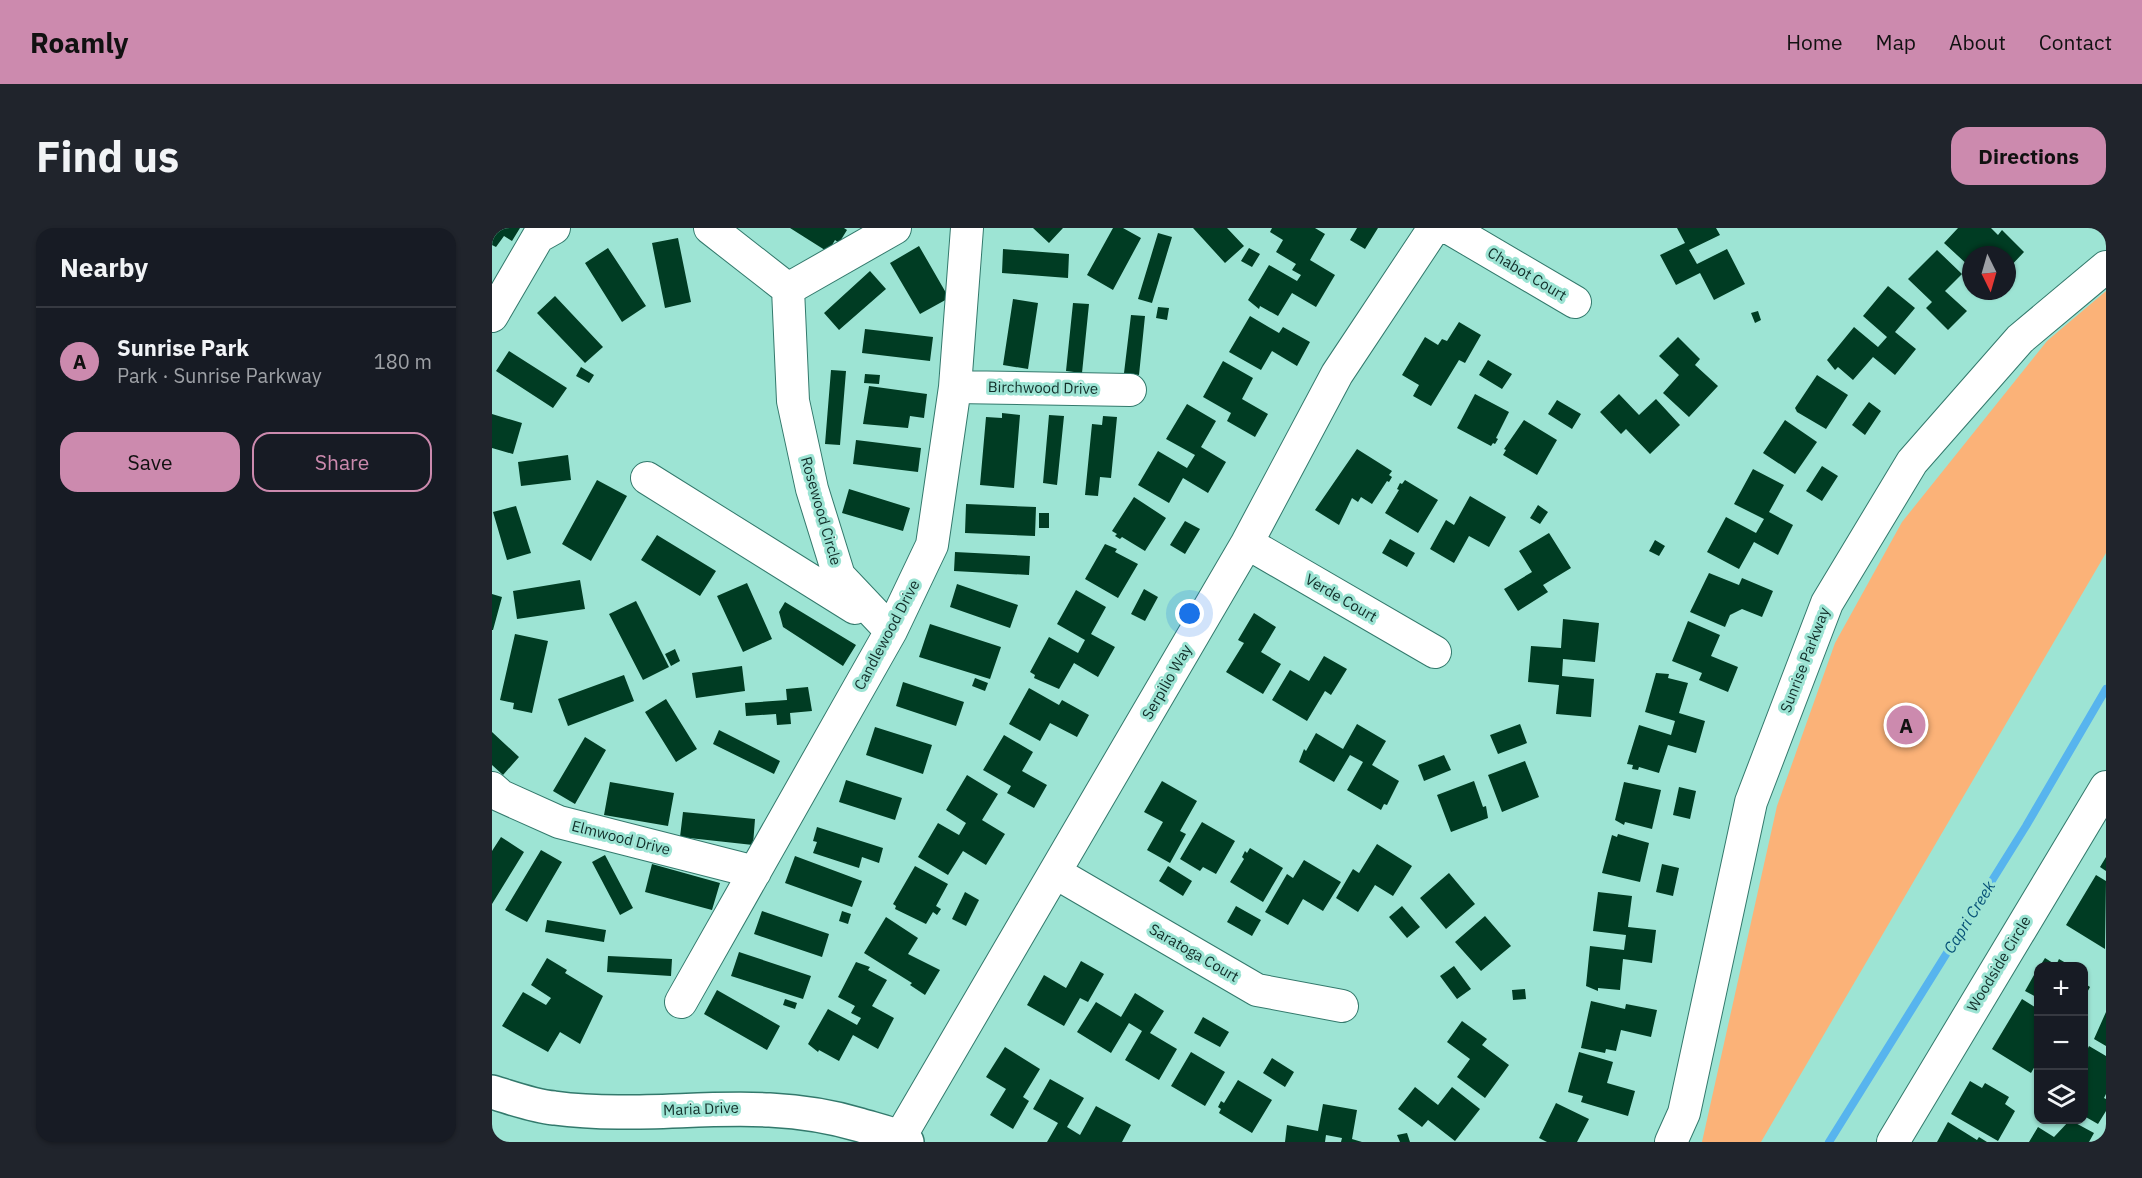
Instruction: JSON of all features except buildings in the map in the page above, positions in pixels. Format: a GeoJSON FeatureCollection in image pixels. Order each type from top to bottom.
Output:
{"type":"FeatureCollection","features":[{"type":"Feature","properties":{"kind":"street"},"geometry":{"type":"LineString","coordinates":[[492,316],[538,237],[554,228]]}},
{"type":"Feature","properties":{"kind":"street"},"geometry":{"type":"LineString","coordinates":[[710,228],[788,289],[895,228]]}},
{"type":"Feature","properties":{"kind":"street","name":"Candlewood Drive"},"geometry":{"type":"LineString","coordinates":[[681,1002],[891,631],[932,545],[955,387],[967,228]]}},
{"type":"Feature","properties":{"kind":"street","name":"Serpilio Way"},"geometry":{"type":"LineString","coordinates":[[904,1140],[1247,543],[1337,374],[1434,228]]}},
{"type":"Feature","properties":{"kind":"street","name":"Chabot Court"},"geometry":{"type":"LineString","coordinates":[[1449,228],[1575,302]]}},
{"type":"Feature","properties":{"kind":"street","name":"Sunrise Parkway"},"geometry":{"type":"LineString","coordinates":[[1671,1142],[1684,1113],[1751,802],[1827,603],[1912,462],[2020,339],[2106,267]]}},
{"type":"Feature","properties":{"kind":"street","name":"Rosewood Circle"},"geometry":{"type":"LineString","coordinates":[[788,289],[793,401],[812,489],[839,576],[891,631]]}},
{"type":"Feature","properties":{"kind":"street","name":"Birchwood Drive"},"geometry":{"type":"LineString","coordinates":[[955,387],[1130,390]]}},
{"type":"Feature","properties":{"kind":"street","name":"Rosewood Circle"},"geometry":{"type":"LineString","coordinates":[[647,477],[891,631]]}},
{"type":"Feature","properties":{"kind":"street","name":"Verde Court"},"geometry":{"type":"LineString","coordinates":[[1247,543],[1436,652]]}},
{"type":"Feature","properties":{"kind":"street","name":"Woodside Circle"},"geometry":{"type":"LineString","coordinates":[[1893,1142],[2106,787]]}},
{"type":"Feature","properties":{"kind":"street","name":"Elmwood Drive"},"geometry":{"type":"LineString","coordinates":[[492,788],[501,795],[560,822],[755,873]]}},
{"type":"Feature","properties":{"kind":"street","name":"Saratoga Court"},"geometry":{"type":"LineString","coordinates":[[1056,873],[1257,990],[1342,1006]]}},
{"type":"Feature","properties":{"kind":"street","name":"Maria Drive"},"geometry":{"type":"LineString","coordinates":[[492,1092],[554,1108],[627,1112],[723,1107],[782,1109],[829,1116],[904,1140]]}},
{"type":"Feature","properties":{"kind":"shaded area"},"geometry":{"type":"Polygon","coordinates":[[[2106,291],[2106,553],[1761,1142],[1702,1142],[1777,806],[1835,643],[1902,522],[2047,341],[2106,291]]]}},
{"type":"Feature","properties":{"kind":"waterway","name":"Capri Creek"},"geometry":{"type":"LineString","coordinates":[[1829,1142],[2026,826],[2106,689]]}},
{"type":"Feature","properties":{"kind":"place","name":"Sunrise Park"},"geometry":{"type":"Point","coordinates":[1906,725]}}]}
